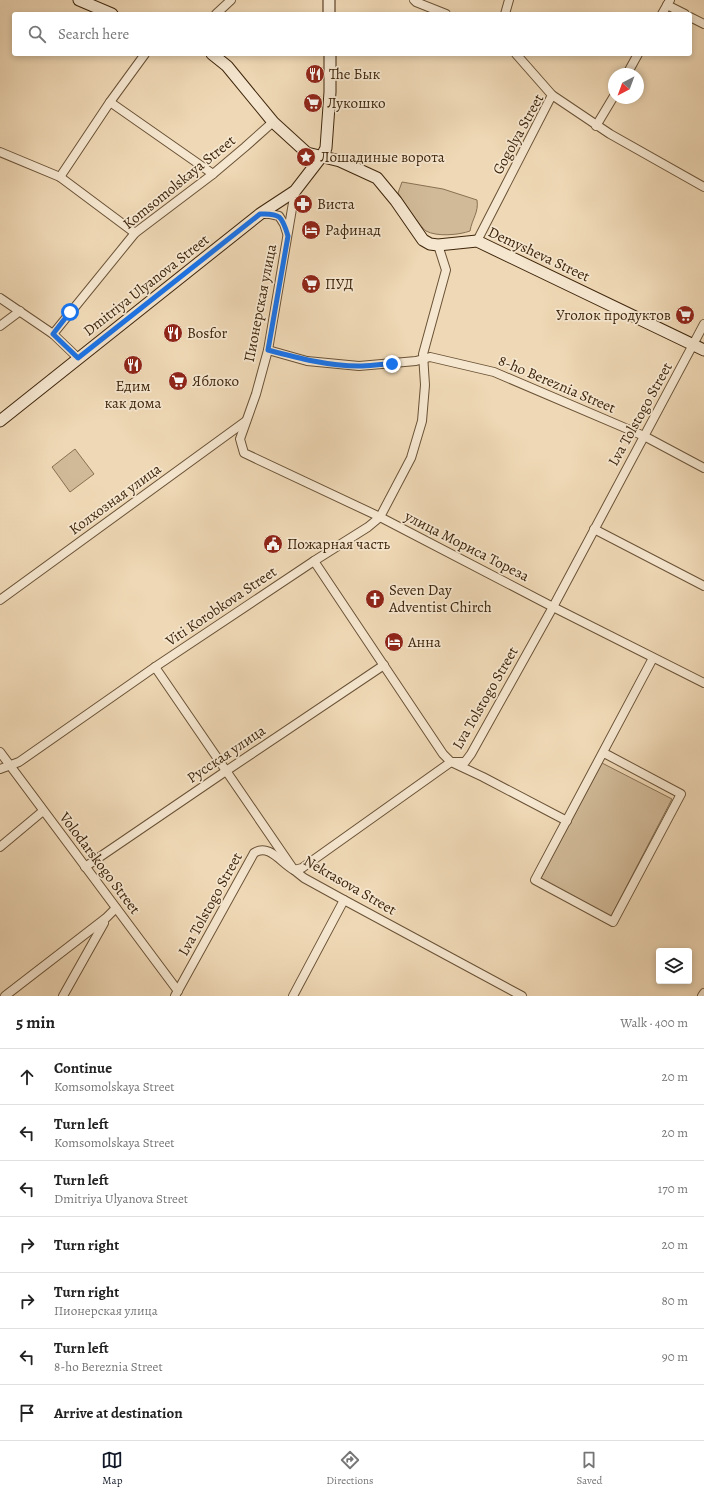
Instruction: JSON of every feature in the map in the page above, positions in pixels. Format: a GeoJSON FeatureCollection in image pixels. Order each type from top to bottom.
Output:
{"type":"FeatureCollection","features":[{"type":"Feature","properties":{"kind":"street"},"geometry":{"type":"LineString","coordinates":[[79,0],[107,12]]}},
{"type":"Feature","properties":{"kind":"street"},"geometry":{"type":"LineString","coordinates":[[218,12],[232,0]]}},
{"type":"Feature","properties":{"kind":"street"},"geometry":{"type":"LineString","coordinates":[[329,0],[329,12]]}},
{"type":"Feature","properties":{"kind":"street"},"geometry":{"type":"LineString","coordinates":[[414,0],[441,12]]}},
{"type":"Feature","properties":{"kind":"street"},"geometry":{"type":"LineString","coordinates":[[506,12],[509,0]]}},
{"type":"Feature","properties":{"kind":"street"},"geometry":{"type":"LineString","coordinates":[[663,12],[668,3],[681,12]]}},
{"type":"Feature","properties":{"kind":"street"},"geometry":{"type":"LineString","coordinates":[[692,18],[704,24]]}},
{"type":"Feature","properties":{"kind":"street"},"geometry":{"type":"LineString","coordinates":[[60,177],[110,102],[144,56]]}},
{"type":"Feature","properties":{"kind":"street"},"geometry":{"type":"LineString","coordinates":[[214,56],[227,66],[273,122],[307,153],[340,161],[377,178],[396,201],[423,240],[430,244],[438,245]]}},
{"type":"Feature","properties":{"kind":"street","name":"Пионерская улица"},"geometry":{"type":"LineString","coordinates":[[246,421],[256,394],[268,350],[295,191],[322,156],[326,148],[330,99],[330,56]]}},
{"type":"Feature","properties":{"kind":"street"},"geometry":{"type":"LineString","coordinates":[[518,56],[552,95]]}},
{"type":"Feature","properties":{"kind":"street"},"geometry":{"type":"LineString","coordinates":[[630,68],[637,56]]}},
{"type":"Feature","properties":{"kind":"street","name":"Gogolya Street"},"geometry":{"type":"LineString","coordinates":[[477,241],[552,95],[596,126],[704,187]]}},
{"type":"Feature","properties":{"kind":"street"},"geometry":{"type":"LineString","coordinates":[[110,102],[213,174]]}},
{"type":"Feature","properties":{"kind":"street"},"geometry":{"type":"LineString","coordinates":[[596,126],[609,104]]}},
{"type":"Feature","properties":{"kind":"street","name":"Komsomolskaya Street"},"geometry":{"type":"LineString","coordinates":[[53,334],[135,233],[213,174],[273,122]]}},
{"type":"Feature","properties":{"kind":"street"},"geometry":{"type":"LineString","coordinates":[[0,152],[60,177],[135,233]]}},
{"type":"Feature","properties":{"kind":"street","name":"Dmitriya Ulyanova Street"},"geometry":{"type":"LineString","coordinates":[[0,421],[260,214],[295,191]]}},
{"type":"Feature","properties":{"kind":"street"},"geometry":{"type":"LineString","coordinates":[[260,214],[279,216],[284,224],[288,236]]}},
{"type":"Feature","properties":{"kind":"street","name":"Demysheva Street"},"geometry":{"type":"LineString","coordinates":[[438,245],[477,241],[704,350]]}},
{"type":"Feature","properties":{"kind":"street","name":"Viti Korobkova Street"},"geometry":{"type":"LineString","coordinates":[[0,769],[10,764],[19,762],[156,667],[314,561],[368,527],[380,517],[411,458],[422,421],[425,385],[423,354],[446,270],[438,245]]}},
{"type":"Feature","properties":{"kind":"street"},"geometry":{"type":"LineString","coordinates":[[0,298],[53,334],[78,358]]}},
{"type":"Feature","properties":{"kind":"street"},"geometry":{"type":"LineString","coordinates":[[0,326],[20,311]]}},
{"type":"Feature","properties":{"kind":"street","name":"Lva Tolstogo Street"},"geometry":{"type":"LineString","coordinates":[[176,993],[254,853],[258,850],[264,849],[294,870],[302,868],[451,762],[465,762],[471,754],[553,607],[704,324]]}},
{"type":"Feature","properties":{"kind":"street","name":"8-ho Bereznia Street"},"geometry":{"type":"LineString","coordinates":[[268,350],[308,361],[352,366],[392,364],[416,361],[430,357],[494,372],[644,436],[704,468]]}},
{"type":"Feature","properties":{"kind":"street","name":"улица Мориса Тореза"},"geometry":{"type":"LineString","coordinates":[[246,421],[240,439],[244,453],[380,517],[553,607],[704,683]]}},
{"type":"Feature","properties":{"kind":"street","name":"Колхозная улица"},"geometry":{"type":"LineString","coordinates":[[0,600],[246,421]]}},
{"type":"Feature","properties":{"kind":"street"},"geometry":{"type":"LineString","coordinates":[[594,529],[704,586]]}},
{"type":"Feature","properties":{"kind":"street"},"geometry":{"type":"LineString","coordinates":[[314,561],[443,754],[451,762],[483,777],[567,822]]}},
{"type":"Feature","properties":{"kind":"street"},"geometry":{"type":"LineString","coordinates":[[604,753],[681,794],[613,922],[535,880],[604,753],[653,658]]}},
{"type":"Feature","properties":{"kind":"street","name":"Русская улица"},"geometry":{"type":"LineString","coordinates":[[85,867],[226,770],[384,666]]}},
{"type":"Feature","properties":{"kind":"street","name":"Nekrasova Street"},"geometry":{"type":"LineString","coordinates":[[156,667],[294,870],[304,878],[522,996]]}},
{"type":"Feature","properties":{"kind":"street","name":"Volodarskogo Street"},"geometry":{"type":"LineString","coordinates":[[0,752],[116,908],[176,993]]}},
{"type":"Feature","properties":{"kind":"street"},"geometry":{"type":"LineString","coordinates":[[0,847],[43,811]]}},
{"type":"Feature","properties":{"kind":"street"},"geometry":{"type":"LineString","coordinates":[[294,996],[344,900]]}},
{"type":"Feature","properties":{"kind":"street"},"geometry":{"type":"LineString","coordinates":[[6,996],[106,918],[116,908]]}},
{"type":"Feature","properties":{"kind":"street"},"geometry":{"type":"LineString","coordinates":[[63,996],[106,918]]}},
{"type":"Feature","properties":{"kind":"shaded area"},"geometry":{"type":"Polygon","coordinates":[[[402,182],[443,189],[477,200],[477,208],[470,231],[448,235],[426,231],[398,193],[402,182]]]}},
{"type":"Feature","properties":{"kind":"shaded area"},"geometry":{"type":"Polygon","coordinates":[[[75,449],[94,474],[70,492],[52,467],[75,449]]]}},
{"type":"Feature","properties":{"kind":"shaded area"},"geometry":{"type":"Polygon","coordinates":[[[602,763],[672,799],[610,918],[540,880],[602,763]]]}},
{"type":"Feature","properties":{"kind":"place","name":"The Бык"},"geometry":{"type":"Point","coordinates":[315,74]}},
{"type":"Feature","properties":{"kind":"place","name":"Лукошко"},"geometry":{"type":"Point","coordinates":[313,103]}},
{"type":"Feature","properties":{"kind":"place","name":"Лошадиные ворота"},"geometry":{"type":"Point","coordinates":[306,157]}},
{"type":"Feature","properties":{"kind":"place","name":"Виста"},"geometry":{"type":"Point","coordinates":[303,204]}},
{"type":"Feature","properties":{"kind":"place","name":"Рафинад"},"geometry":{"type":"Point","coordinates":[311,230]}},
{"type":"Feature","properties":{"kind":"place","name":"ПУД"},"geometry":{"type":"Point","coordinates":[311,284]}},
{"type":"Feature","properties":{"kind":"place","name":"Уголок продуктов"},"geometry":{"type":"Point","coordinates":[685,315]}},
{"type":"Feature","properties":{"kind":"place","name":"Bosfor"},"geometry":{"type":"Point","coordinates":[173,333]}},
{"type":"Feature","properties":{"kind":"place","name":"Едим как дома"},"geometry":{"type":"Point","coordinates":[133,365]}},
{"type":"Feature","properties":{"kind":"place","name":"Яблоко"},"geometry":{"type":"Point","coordinates":[178,381]}},
{"type":"Feature","properties":{"kind":"place","name":"Пожарная часть"},"geometry":{"type":"Point","coordinates":[273,544]}},
{"type":"Feature","properties":{"kind":"place","name":"Seven Day Adventist Chirch"},"geometry":{"type":"Point","coordinates":[375,599]}},
{"type":"Feature","properties":{"kind":"place","name":"Анна"},"geometry":{"type":"Point","coordinates":[394,642]}},
{"type":"Feature","properties":{"kind":"route"},"geometry":{"type":"LineString","coordinates":[[70,312],[53,334],[78,358],[260,214],[275,214],[282,220],[288,236],[268,350],[308,361],[339,365],[359,366],[392,364]]}}]}
